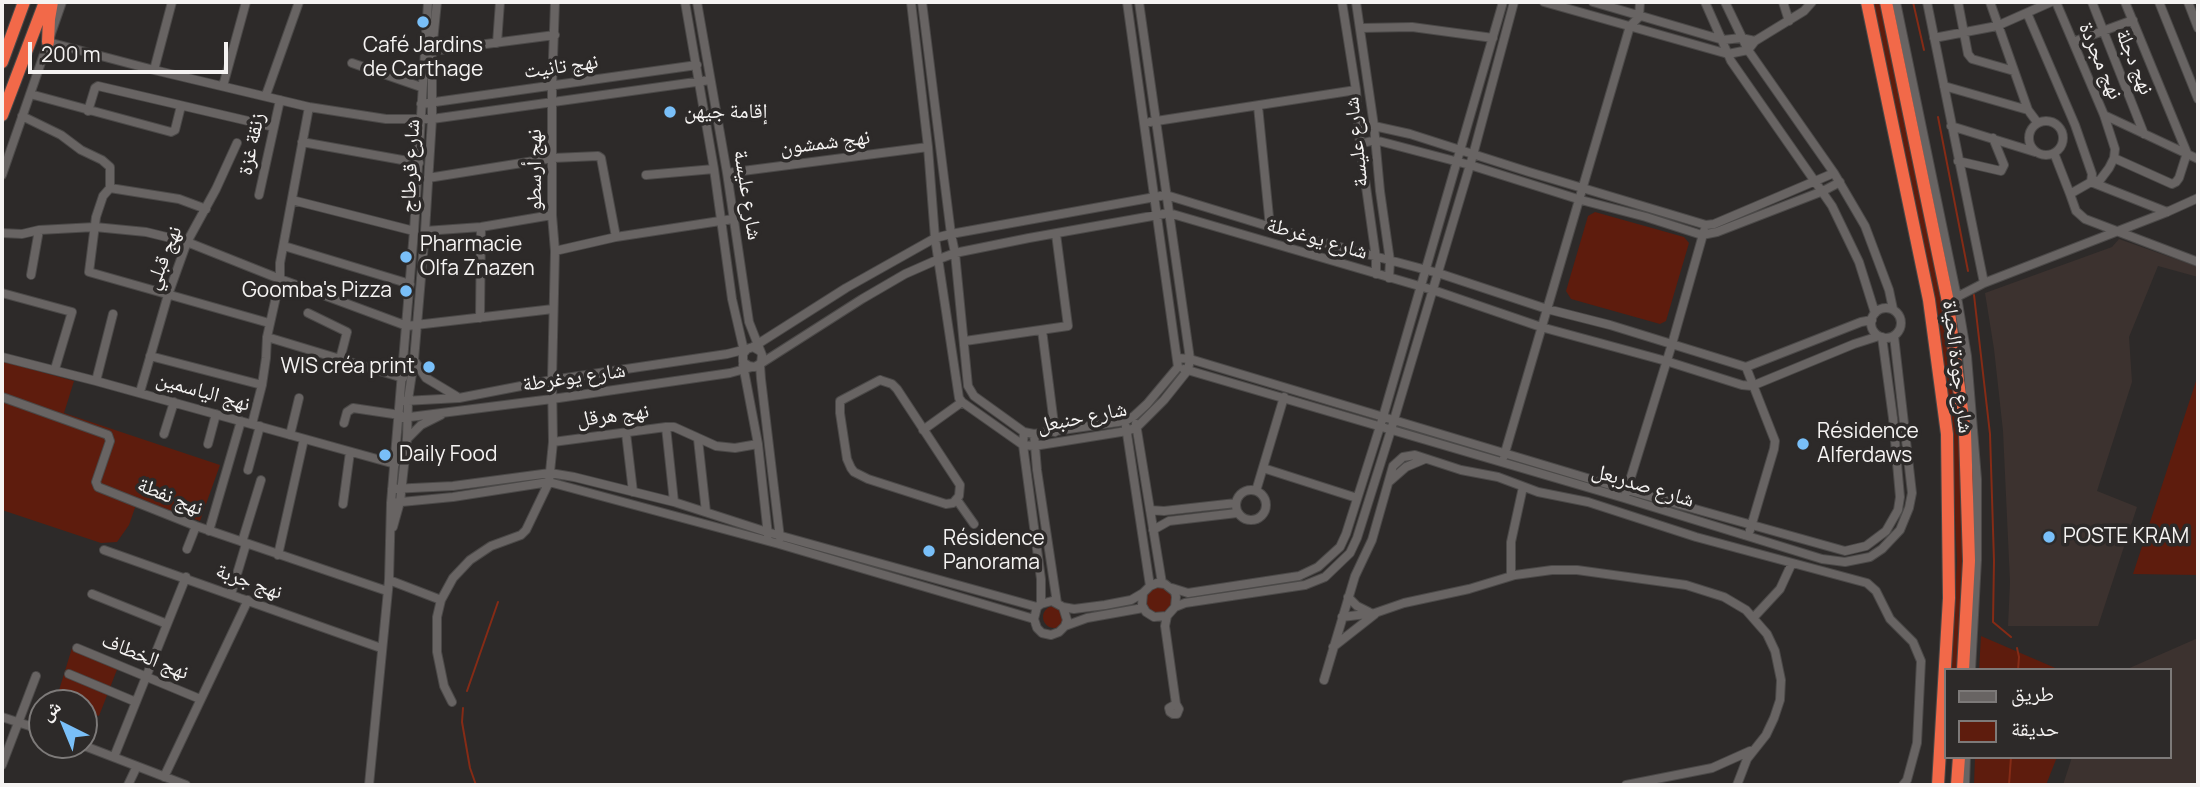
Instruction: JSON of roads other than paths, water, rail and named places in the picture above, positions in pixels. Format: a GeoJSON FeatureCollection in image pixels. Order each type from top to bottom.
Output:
{"type":"FeatureCollection","features":[{"type":"Feature","properties":{"kind":"highway"},"geometry":{"type":"LineString","coordinates":[[2,62],[24,2]]}},
{"type":"Feature","properties":{"kind":"highway"},"geometry":{"type":"LineString","coordinates":[[2,115],[45,2]]}},
{"type":"Feature","properties":{"kind":"highway"},"geometry":{"type":"LineString","coordinates":[[48,42],[52,2]]}},
{"type":"Feature","properties":{"kind":"highway","name":"شارع جودة الحياة"},"geometry":{"type":"LineString","coordinates":[[1867,2],[1929,300],[1947,433],[1950,598],[1946,668]]}},
{"type":"Feature","properties":{"kind":"highway","name":"شارع جودة الحياة"},"geometry":{"type":"LineString","coordinates":[[1886,2],[1947,297],[1965,433],[1969,561],[1963,668]]}},
{"type":"Feature","properties":{"kind":"highway","name":"شارع جودة الحياة"},"geometry":{"type":"LineString","coordinates":[[1938,785],[1944,692]]}},
{"type":"Feature","properties":{"kind":"highway"},"geometry":{"type":"LineString","coordinates":[[1957,785],[1959,759]]}},
{"type":"Feature","properties":{"kind":"street"},"geometry":{"type":"LineString","coordinates":[[2,175],[62,2]]}},
{"type":"Feature","properties":{"kind":"street"},"geometry":{"type":"LineString","coordinates":[[154,71],[172,2]]}},
{"type":"Feature","properties":{"kind":"street"},"geometry":{"type":"LineString","coordinates":[[223,86],[246,2]]}},
{"type":"Feature","properties":{"kind":"street"},"geometry":{"type":"LineString","coordinates":[[266,95],[299,2]]}},
{"type":"Feature","properties":{"kind":"street","name":"شارع قرطاج"},"geometry":{"type":"LineString","coordinates":[[397,488],[395,464],[404,401],[414,360],[410,284],[428,2]]}},
{"type":"Feature","properties":{"kind":"street","name":"شارع قرطاج"},"geometry":{"type":"LineString","coordinates":[[404,401],[403,378],[425,231],[432,119],[432,51],[437,2]]}},
{"type":"Feature","properties":{"kind":"street"},"geometry":{"type":"LineString","coordinates":[[497,43],[500,2]]}},
{"type":"Feature","properties":{"kind":"street","name":"نهج أرسطو"},"geometry":{"type":"LineString","coordinates":[[550,478],[553,442],[555,251],[552,215],[552,86],[555,2]]}},
{"type":"Feature","properties":{"kind":"street","name":"شارع عليسة"},"geometry":{"type":"LineString","coordinates":[[685,2],[739,332],[751,349]]}},
{"type":"Feature","properties":{"kind":"street","name":"شارع عليسة"},"geometry":{"type":"LineString","coordinates":[[697,2],[727,173],[751,349]]}},
{"type":"Feature","properties":{"kind":"street"},"geometry":{"type":"LineString","coordinates":[[911,2],[928,147],[935,238],[959,398],[962,402],[923,430]]}},
{"type":"Feature","properties":{"kind":"street","name":"شارع حنبعل"},"geometry":{"type":"LineString","coordinates":[[922,2],[955,253],[968,386],[971,392],[1024,432],[1055,432],[1125,421],[1134,416],[1177,362]]}},
{"type":"Feature","properties":{"kind":"street"},"geometry":{"type":"LineString","coordinates":[[1127,2],[1177,362]]}},
{"type":"Feature","properties":{"kind":"street","name":"شارع حنبعل"},"geometry":{"type":"LineString","coordinates":[[962,402],[1023,445],[1034,446],[1127,431],[1137,427],[1164,400],[1188,370],[1190,359],[1139,2]]}},
{"type":"Feature","properties":{"kind":"street","name":"شارع عليسة"},"geometry":{"type":"LineString","coordinates":[[1342,2],[1356,90],[1376,274]]}},
{"type":"Feature","properties":{"kind":"street","name":"شارع عليسة"},"geometry":{"type":"LineString","coordinates":[[1356,2],[1374,126],[1390,261],[1389,278]]}},
{"type":"Feature","properties":{"kind":"street"},"geometry":{"type":"LineString","coordinates":[[397,488],[550,478],[634,492],[767,532],[1039,606],[1047,602],[1074,608],[1105,605],[1131,600],[1150,586],[1162,583],[1188,593],[1299,576],[1318,568],[1340,547],[1357,498],[1503,2]]}},
{"type":"Feature","properties":{"kind":"street"},"geometry":{"type":"LineString","coordinates":[[1143,593],[1143,608],[1161,627],[1174,705],[1165,626],[1167,616],[1175,607],[1185,603],[1305,585],[1325,577],[1350,554],[1438,274],[1514,2]]}},
{"type":"Feature","properties":{"kind":"street"},"geometry":{"type":"LineString","coordinates":[[1544,2],[1728,54],[1748,50],[1755,41],[1804,11],[1812,2]]}},
{"type":"Feature","properties":{"kind":"street"},"geometry":{"type":"LineString","coordinates":[[1593,2],[1723,40],[1741,38],[1755,41]]}},
{"type":"Feature","properties":{"kind":"street"},"geometry":{"type":"LineString","coordinates":[[1502,463],[1630,26],[1639,17],[1640,2]]}},
{"type":"Feature","properties":{"kind":"street"},"geometry":{"type":"LineString","coordinates":[[1705,2],[1728,54],[1824,191],[1845,230],[1859,262],[1873,316],[1874,331],[1881,337]]}},
{"type":"Feature","properties":{"kind":"street"},"geometry":{"type":"LineString","coordinates":[[1725,2],[1748,50],[1835,173],[1865,226],[1889,290],[1893,309]]}},
{"type":"Feature","properties":{"kind":"street"},"geometry":{"type":"LineString","coordinates":[[1783,2],[1789,20]]}},
{"type":"Feature","properties":{"kind":"street"},"geometry":{"type":"LineString","coordinates":[[1896,2],[1967,356],[1976,478],[1978,560],[1971,668]]}},
{"type":"Feature","properties":{"kind":"street"},"geometry":{"type":"LineString","coordinates":[[1927,2],[1984,283]]}},
{"type":"Feature","properties":{"kind":"street"},"geometry":{"type":"LineString","coordinates":[[1958,2],[1968,54],[1972,59],[2014,71]]}},
{"type":"Feature","properties":{"kind":"street"},"geometry":{"type":"LineString","coordinates":[[1990,2],[2028,110],[2037,122]]}},
{"type":"Feature","properties":{"kind":"street"},"geometry":{"type":"LineString","coordinates":[[1934,38],[1997,26],[2053,2]]}},
{"type":"Feature","properties":{"kind":"street","name":"نهج مجردة"},"geometry":{"type":"LineString","coordinates":[[2053,2],[2104,115],[2198,159]]}},
{"type":"Feature","properties":{"kind":"street","name":"نهج دجلة"},"geometry":{"type":"LineString","coordinates":[[2092,2],[2144,134]]}},
{"type":"Feature","properties":{"kind":"street"},"geometry":{"type":"LineString","coordinates":[[2114,159],[2172,184],[2179,178],[2187,153],[2126,2]]}},
{"type":"Feature","properties":{"kind":"street"},"geometry":{"type":"LineString","coordinates":[[2159,2],[2198,99]]}},
{"type":"Feature","properties":{"kind":"street"},"geometry":{"type":"LineString","coordinates":[[2188,2],[2198,29]]}},
{"type":"Feature","properties":{"kind":"street"},"geometry":{"type":"LineString","coordinates":[[2027,13],[2075,125],[2092,174],[2091,183]]}},
{"type":"Feature","properties":{"kind":"street"},"geometry":{"type":"LineString","coordinates":[[2073,42],[2133,20]]}},
{"type":"Feature","properties":{"kind":"street"},"geometry":{"type":"LineString","coordinates":[[1361,28],[1412,27],[1493,38]]}},
{"type":"Feature","properties":{"kind":"street"},"geometry":{"type":"LineString","coordinates":[[432,51],[555,35]]}},
{"type":"Feature","properties":{"kind":"street"},"geometry":{"type":"LineString","coordinates":[[48,42],[154,71],[309,107],[386,119],[432,119],[710,80]]}},
{"type":"Feature","properties":{"kind":"street"},"geometry":{"type":"LineString","coordinates":[[352,63],[421,88]]}},
{"type":"Feature","properties":{"kind":"street","name":"نهج تانيت"},"geometry":{"type":"LineString","coordinates":[[421,104],[707,64]]}},
{"type":"Feature","properties":{"kind":"street"},"geometry":{"type":"LineString","coordinates":[[88,111],[94,90],[98,86],[274,127]]}},
{"type":"Feature","properties":{"kind":"street"},"geometry":{"type":"LineString","coordinates":[[1944,86],[2028,110]]}},
{"type":"Feature","properties":{"kind":"street"},"geometry":{"type":"LineString","coordinates":[[1144,122],[1356,90]]}},
{"type":"Feature","properties":{"kind":"street"},"geometry":{"type":"LineString","coordinates":[[30,94],[171,132],[175,130],[181,106]]}},
{"type":"Feature","properties":{"kind":"street","name":"زنقة غزة"},"geometry":{"type":"LineString","coordinates":[[259,195],[280,100]]}},
{"type":"Feature","properties":{"kind":"street"},"geometry":{"type":"LineString","coordinates":[[1258,106],[1270,227]]}},
{"type":"Feature","properties":{"kind":"street"},"geometry":{"type":"LineString","coordinates":[[248,470],[267,358],[269,323],[280,279],[280,263],[309,107]]}},
{"type":"Feature","properties":{"kind":"street"},"geometry":{"type":"LineString","coordinates":[[2070,194],[2100,180],[2114,159],[2115,149],[2104,115]]}},
{"type":"Feature","properties":{"kind":"street"},"geometry":{"type":"LineString","coordinates":[[22,116],[61,135],[81,150],[102,160],[111,169],[110,188],[98,206],[89,272],[269,323]]}},
{"type":"Feature","properties":{"kind":"street"},"geometry":{"type":"LineString","coordinates":[[1951,126],[2048,155],[2054,153],[2063,142],[2061,131],[2048,121],[2037,122]]}},
{"type":"Feature","properties":{"kind":"street"},"geometry":{"type":"LineString","coordinates":[[2037,122],[2029,136],[2032,148],[2037,152]]}},
{"type":"Feature","properties":{"kind":"street"},"geometry":{"type":"LineString","coordinates":[[1359,125],[1410,134],[1706,225],[1835,173]]}},
{"type":"Feature","properties":{"kind":"street"},"geometry":{"type":"LineString","coordinates":[[2061,131],[2075,125]]}},
{"type":"Feature","properties":{"kind":"street"},"geometry":{"type":"LineString","coordinates":[[1958,161],[2001,171],[2004,165],[1993,138]]}},
{"type":"Feature","properties":{"kind":"street"},"geometry":{"type":"LineString","coordinates":[[1360,144],[1375,140],[1456,161],[1703,235],[1824,191],[1840,182]]}},
{"type":"Feature","properties":{"kind":"street"},"geometry":{"type":"LineString","coordinates":[[302,142],[419,163]]}},
{"type":"Feature","properties":{"kind":"street","name":"نهج قبلي"},"geometry":{"type":"LineString","coordinates":[[139,393],[187,242],[237,143]]}},
{"type":"Feature","properties":{"kind":"street","name":"نهج شمشون"},"geometry":{"type":"LineString","coordinates":[[727,173],[928,147]]}},
{"type":"Feature","properties":{"kind":"street"},"geometry":{"type":"LineString","coordinates":[[2054,153],[2076,211],[2082,216],[2198,262]]}},
{"type":"Feature","properties":{"kind":"street"},"geometry":{"type":"LineString","coordinates":[[428,178],[553,158],[593,155],[601,158],[615,237]]}},
{"type":"Feature","properties":{"kind":"street"},"geometry":{"type":"LineString","coordinates":[[646,175],[713,169]]}},
{"type":"Feature","properties":{"kind":"street"},"geometry":{"type":"LineString","coordinates":[[2091,183],[2168,212]]}},
{"type":"Feature","properties":{"kind":"street"},"geometry":{"type":"LineString","coordinates":[[110,188],[179,198],[206,209]]}},
{"type":"Feature","properties":{"kind":"street","name":"شارع يوغرطة"},"geometry":{"type":"LineString","coordinates":[[404,401],[458,398],[552,380],[751,349],[846,288],[935,238],[1153,195],[1166,195],[1376,258],[1425,270],[1746,367]]}},
{"type":"Feature","properties":{"kind":"street"},"geometry":{"type":"LineString","coordinates":[[1957,297],[1984,283],[2198,198]]}},
{"type":"Feature","properties":{"kind":"street"},"geometry":{"type":"LineString","coordinates":[[292,200],[414,231]]}},
{"type":"Feature","properties":{"kind":"street","name":"شارع يوغرطة"},"geometry":{"type":"LineString","coordinates":[[344,424],[347,412],[354,408],[402,417],[552,399],[730,373],[756,364],[905,274],[955,253],[1169,213],[1433,290],[1541,327],[1752,386]]}},
{"type":"Feature","properties":{"kind":"street"},"geometry":{"type":"LineString","coordinates":[[425,231],[481,227],[552,215]]}},
{"type":"Feature","properties":{"kind":"street"},"geometry":{"type":"LineString","coordinates":[[555,251],[615,237],[733,219]]}},
{"type":"Feature","properties":{"kind":"street"},"geometry":{"type":"LineString","coordinates":[[1625,494],[1706,225]]}},
{"type":"Feature","properties":{"kind":"street"},"geometry":{"type":"LineString","coordinates":[[2,233],[22,234],[39,230],[95,227],[146,232],[187,242],[280,279],[412,326],[553,309]]}},
{"type":"Feature","properties":{"kind":"street"},"geometry":{"type":"LineString","coordinates":[[480,318],[481,227]]}},
{"type":"Feature","properties":{"kind":"street"},"geometry":{"type":"LineString","coordinates":[[31,275],[39,230]]}},
{"type":"Feature","properties":{"kind":"street"},"geometry":{"type":"LineString","coordinates":[[965,341],[1068,326],[1056,234]]}},
{"type":"Feature","properties":{"kind":"street"},"geometry":{"type":"LineString","coordinates":[[284,246],[410,284]]}},
{"type":"Feature","properties":{"kind":"street"},"geometry":{"type":"LineString","coordinates":[[2,293],[72,312],[55,369]]}},
{"type":"Feature","properties":{"kind":"street"},"geometry":{"type":"LineString","coordinates":[[1748,536],[1774,449],[1774,441],[1752,386],[1746,367],[1861,322],[1884,308],[1899,313],[1902,322],[1894,336],[1854,344],[1752,386]]}},
{"type":"Feature","properties":{"kind":"street"},"geometry":{"type":"LineString","coordinates":[[308,313],[347,332],[340,359]]}},
{"type":"Feature","properties":{"kind":"street"},"geometry":{"type":"LineString","coordinates":[[96,381],[113,314]]}},
{"type":"Feature","properties":{"kind":"street"},"geometry":{"type":"LineString","coordinates":[[749,322],[761,334],[776,334]]}},
{"type":"Feature","properties":{"kind":"street"},"geometry":{"type":"LineString","coordinates":[[1042,330],[1055,432]]}},
{"type":"Feature","properties":{"kind":"street"},"geometry":{"type":"LineString","coordinates":[[727,354],[736,351],[741,344],[739,332]]}},
{"type":"Feature","properties":{"kind":"street","name":"شارع صدربعل"},"geometry":{"type":"LineString","coordinates":[[1177,362],[1190,359],[1383,416],[1506,453],[1748,536],[1822,559],[1845,562],[1870,556],[1882,549],[1900,530],[1909,508],[1912,493],[1894,336]]}},
{"type":"Feature","properties":{"kind":"street"},"geometry":{"type":"LineString","coordinates":[[267,337],[403,378]]}},
{"type":"Feature","properties":{"kind":"street","name":"شارع صدربعل"},"geometry":{"type":"LineString","coordinates":[[1177,362],[1188,370],[1502,463],[1844,551],[1866,546],[1879,538],[1893,522],[1900,497],[1881,337]]}},
{"type":"Feature","properties":{"kind":"street"},"geometry":{"type":"LineString","coordinates":[[751,349],[761,379],[781,535],[779,544]]}},
{"type":"Feature","properties":{"kind":"street"},"geometry":{"type":"LineString","coordinates":[[751,349],[761,379]]}},
{"type":"Feature","properties":{"kind":"street"},"geometry":{"type":"LineString","coordinates":[[150,356],[262,385]]}},
{"type":"Feature","properties":{"kind":"street","name":"نهج الياسمين"},"geometry":{"type":"LineString","coordinates":[[2,357],[55,369],[395,464]]}},
{"type":"Feature","properties":{"kind":"street"},"geometry":{"type":"LineString","coordinates":[[414,360],[426,378],[458,398]]}},
{"type":"Feature","properties":{"kind":"street"},"geometry":{"type":"LineString","coordinates":[[756,364],[749,389],[758,444],[768,542]]}},
{"type":"Feature","properties":{"kind":"street"},"geometry":{"type":"LineString","coordinates":[[730,373],[743,381],[749,389]]}},
{"type":"Feature","properties":{"kind":"street"},"geometry":{"type":"LineString","coordinates":[[886,381],[897,389],[960,485],[957,500],[946,504],[854,472],[847,459],[840,401],[875,382],[886,381]]}},
{"type":"Feature","properties":{"kind":"street","name":"نهج نفطة"},"geometry":{"type":"LineString","coordinates":[[2,397],[108,435],[110,441],[96,481],[99,487],[209,531],[387,591]]}},
{"type":"Feature","properties":{"kind":"street"},"geometry":{"type":"LineString","coordinates":[[1256,491],[1284,397]]}},
{"type":"Feature","properties":{"kind":"street"},"geometry":{"type":"LineString","coordinates":[[290,435],[299,398]]}},
{"type":"Feature","properties":{"kind":"street"},"geometry":{"type":"LineString","coordinates":[[164,434],[174,402]]}},
{"type":"Feature","properties":{"kind":"street"},"geometry":{"type":"LineString","coordinates":[[407,439],[421,425],[450,411]]}},
{"type":"Feature","properties":{"kind":"street"},"geometry":{"type":"LineString","coordinates":[[208,444],[216,414]]}},
{"type":"Feature","properties":{"kind":"street"},"geometry":{"type":"LineString","coordinates":[[1134,416],[1162,583]]}},
{"type":"Feature","properties":{"kind":"street","name":"شارع قرطاج"},"geometry":{"type":"LineString","coordinates":[[369,785],[389,579],[390,540],[407,439],[402,417]]}},
{"type":"Feature","properties":{"kind":"street"},"geometry":{"type":"LineString","coordinates":[[209,531],[242,421]]}},
{"type":"Feature","properties":{"kind":"street"},"geometry":{"type":"LineString","coordinates":[[1125,421],[1150,586]]}},
{"type":"Feature","properties":{"kind":"street"},"geometry":{"type":"LineString","coordinates":[[666,427],[674,502]]}},
{"type":"Feature","properties":{"kind":"street","name":"نهج هرقل"},"geometry":{"type":"LineString","coordinates":[[553,442],[666,427],[725,448],[758,444]]}},
{"type":"Feature","properties":{"kind":"street"},"geometry":{"type":"LineString","coordinates":[[1024,432],[1023,445],[1041,579],[1039,606],[1034,620],[1037,628],[1046,635],[1059,632],[1065,626],[1087,618],[1143,608]]}},
{"type":"Feature","properties":{"kind":"street"},"geometry":{"type":"LineString","coordinates":[[626,433],[634,492]]}},
{"type":"Feature","properties":{"kind":"street"},"geometry":{"type":"LineString","coordinates":[[1034,433],[1060,605],[1067,616],[1065,626]]}},
{"type":"Feature","properties":{"kind":"street"},"geometry":{"type":"LineString","coordinates":[[278,555],[304,439]]}},
{"type":"Feature","properties":{"kind":"street"},"geometry":{"type":"LineString","coordinates":[[698,439],[706,512]]}},
{"type":"Feature","properties":{"kind":"street"},"geometry":{"type":"LineString","coordinates":[[343,504],[350,453]]}},
{"type":"Feature","properties":{"kind":"street"},"geometry":{"type":"LineString","coordinates":[[1324,680],[1357,569],[1372,540],[1392,470],[1399,459],[1411,455],[1461,470],[1498,477],[1538,492],[1579,500],[1696,537],[1853,577],[1867,583],[1876,591],[1890,619],[1917,647],[1921,669],[1918,734],[1906,784]]}},
{"type":"Feature","properties":{"kind":"street"},"geometry":{"type":"LineString","coordinates":[[1263,468],[1357,498]]}},
{"type":"Feature","properties":{"kind":"street"},"geometry":{"type":"LineString","coordinates":[[452,702],[444,686],[436,652],[441,600],[453,578],[470,560],[491,546],[521,535],[526,530],[550,478]]}},
{"type":"Feature","properties":{"kind":"street"},"geometry":{"type":"LineString","coordinates":[[395,502],[453,497],[550,478],[1034,620]]}},
{"type":"Feature","properties":{"kind":"street"},"geometry":{"type":"LineString","coordinates":[[231,594],[261,480]]}},
{"type":"Feature","properties":{"kind":"street"},"geometry":{"type":"LineString","coordinates":[[1511,576],[1511,542],[1523,487]]}},
{"type":"Feature","properties":{"kind":"street"},"geometry":{"type":"LineString","coordinates":[[1246,491],[1256,491],[1265,499],[1266,509],[1263,515],[1254,520],[1244,519],[1236,508],[1240,494],[1246,491]]}},
{"type":"Feature","properties":{"kind":"street"},"geometry":{"type":"LineString","coordinates":[[957,500],[974,524]]}},
{"type":"Feature","properties":{"kind":"street"},"geometry":{"type":"LineString","coordinates":[[1150,510],[1236,508]]}},
{"type":"Feature","properties":{"kind":"street"},"geometry":{"type":"LineString","coordinates":[[1153,530],[1169,521],[1236,508]]}},
{"type":"Feature","properties":{"kind":"street"},"geometry":{"type":"LineString","coordinates":[[187,550],[196,526]]}},
{"type":"Feature","properties":{"kind":"street","name":"نهج جربة"},"geometry":{"type":"LineString","coordinates":[[104,550],[381,648]]}},
{"type":"Feature","properties":{"kind":"street"},"geometry":{"type":"LineString","coordinates":[[1754,617],[1780,589],[1792,563]]}},
{"type":"Feature","properties":{"kind":"street"},"geometry":{"type":"LineString","coordinates":[[1342,618],[1375,613],[1511,576],[1565,569],[1686,585],[1724,597],[1754,617],[1767,634],[1775,651],[1781,680],[1780,700],[1774,718],[1742,768],[1737,785]]}},
{"type":"Feature","properties":{"kind":"street"},"geometry":{"type":"LineString","coordinates":[[114,757],[186,578]]}},
{"type":"Feature","properties":{"kind":"street"},"geometry":{"type":"LineString","coordinates":[[389,579],[441,600]]}},
{"type":"Feature","properties":{"kind":"street"},"geometry":{"type":"LineString","coordinates":[[1172,588],[1176,597],[1175,607]]}},
{"type":"Feature","properties":{"kind":"street"},"geometry":{"type":"LineString","coordinates":[[92,594],[167,624]]}},
{"type":"Feature","properties":{"kind":"street"},"geometry":{"type":"LineString","coordinates":[[1349,597],[1357,606],[1375,613]]}},
{"type":"Feature","properties":{"kind":"street"},"geometry":{"type":"LineString","coordinates":[[164,778],[248,600]]}},
{"type":"Feature","properties":{"kind":"street"},"geometry":{"type":"LineString","coordinates":[[1333,647],[1375,613]]}},
{"type":"Feature","properties":{"kind":"street"},"geometry":{"type":"LineString","coordinates":[[1154,617],[1167,616]]}},
{"type":"Feature","properties":{"kind":"street"},"geometry":{"type":"LineString","coordinates":[[1342,618],[1359,626]]}},
{"type":"Feature","properties":{"kind":"street","name":"نهج الخطاف"},"geometry":{"type":"LineString","coordinates":[[76,648],[200,699]]}},
{"type":"Feature","properties":{"kind":"street"},"geometry":{"type":"LineString","coordinates":[[69,674],[136,702]]}},
{"type":"Feature","properties":{"kind":"street"},"geometry":{"type":"LineString","coordinates":[[2,765],[36,676]]}},
{"type":"Feature","properties":{"kind":"street"},"geometry":{"type":"LineString","coordinates":[[2,717],[28,725]]}},
{"type":"Feature","properties":{"kind":"street"},"geometry":{"type":"LineString","coordinates":[[1626,785],[1648,783],[1712,768],[1756,747]]}},
{"type":"Feature","properties":{"kind":"street"},"geometry":{"type":"LineString","coordinates":[[98,751],[186,785]]}},
{"type":"Feature","properties":{"kind":"street"},"geometry":{"type":"LineString","coordinates":[[1965,785],[1966,759]]}},
{"type":"Feature","properties":{"kind":"street"},"geometry":{"type":"LineString","coordinates":[[128,785],[137,766]]}},
{"type":"Feature","properties":{"kind":"waterway"},"geometry":{"type":"LineString","coordinates":[[1913,2],[1924,50]]}},
{"type":"Feature","properties":{"kind":"waterway"},"geometry":{"type":"LineString","coordinates":[[1938,117],[1968,271]]}},
{"type":"Feature","properties":{"kind":"waterway"},"geometry":{"type":"LineString","coordinates":[[1974,295],[1990,434],[1993,622],[2011,637]]}},
{"type":"Feature","properties":{"kind":"waterway"},"geometry":{"type":"LineString","coordinates":[[467,691],[498,602]]}},
{"type":"Feature","properties":{"kind":"waterway"},"geometry":{"type":"LineString","coordinates":[[2017,648],[2018,668]]}},
{"type":"Feature","properties":{"kind":"waterway"},"geometry":{"type":"LineString","coordinates":[[463,708],[462,722],[470,768],[476,785]]}},
{"type":"Feature","properties":{"kind":"waterway"},"geometry":{"type":"LineString","coordinates":[[2009,785],[2011,759]]}},
{"type":"Feature","properties":{"kind":"place","name":"Café Jardins de Carthage"},"geometry":{"type":"Point","coordinates":[423,22]}},
{"type":"Feature","properties":{"kind":"place","name":"إقامة جيهن"},"geometry":{"type":"Point","coordinates":[670,112]}},
{"type":"Feature","properties":{"kind":"place","name":"Pharmacie Olfa Znazen"},"geometry":{"type":"Point","coordinates":[406,257]}},
{"type":"Feature","properties":{"kind":"place","name":"Goomba's Pizza"},"geometry":{"type":"Point","coordinates":[406,291]}},
{"type":"Feature","properties":{"kind":"place","name":"WIS créa print"},"geometry":{"type":"Point","coordinates":[429,367]}},
{"type":"Feature","properties":{"kind":"place","name":"Résidence Alferdaws"},"geometry":{"type":"Point","coordinates":[1803,444]}},
{"type":"Feature","properties":{"kind":"place","name":"Daily Food"},"geometry":{"type":"Point","coordinates":[385,455]}},
{"type":"Feature","properties":{"kind":"place","name":"POSTE KRAM"},"geometry":{"type":"Point","coordinates":[2049,537]}},
{"type":"Feature","properties":{"kind":"place","name":"Résidence Panorama"},"geometry":{"type":"Point","coordinates":[929,551]}}]}
